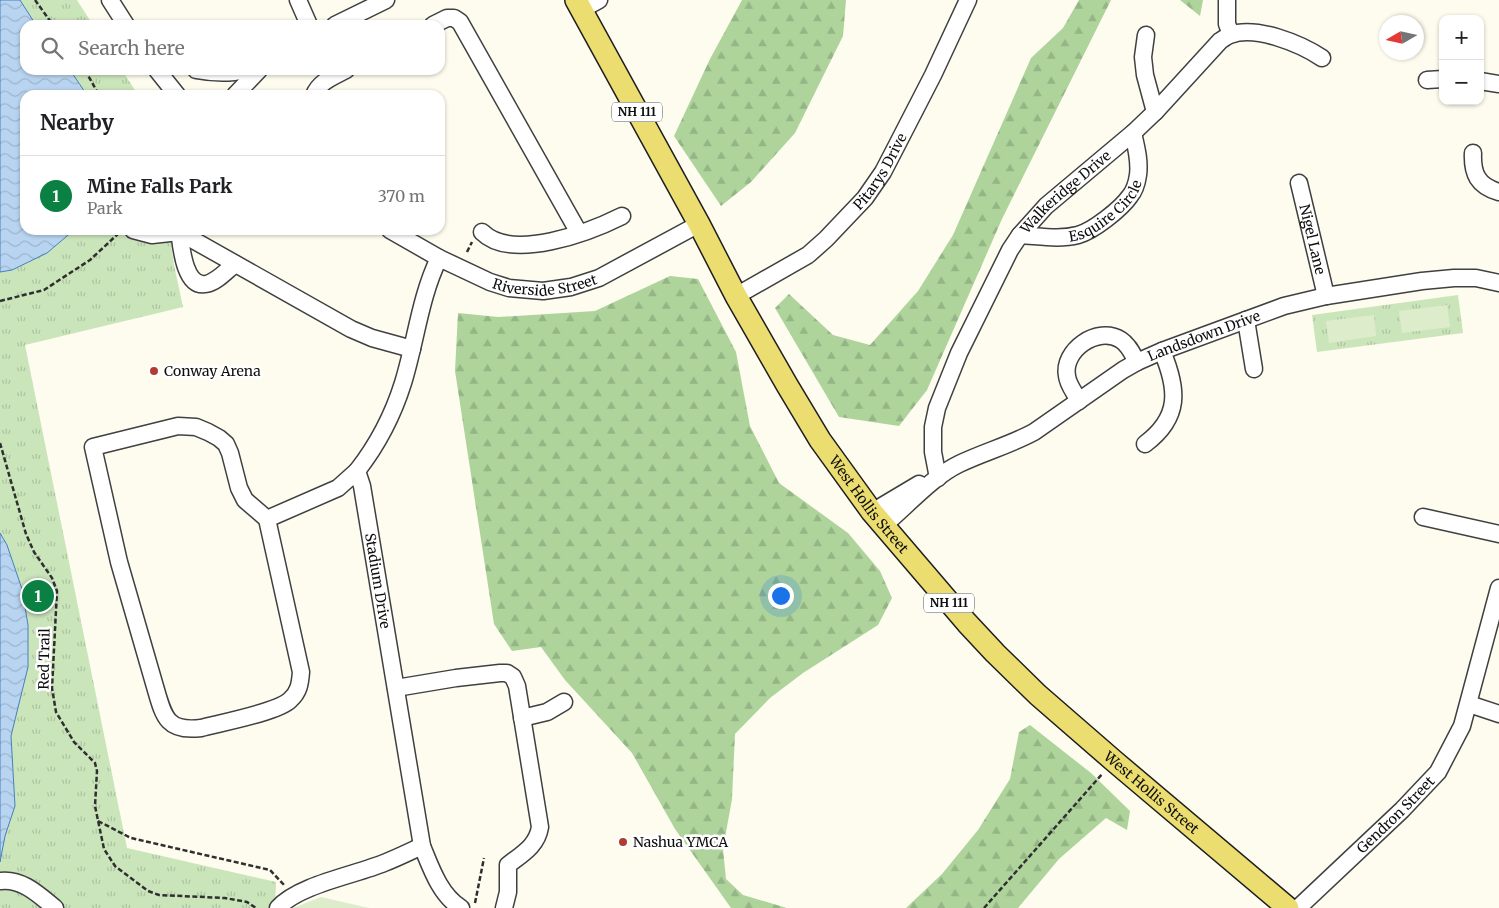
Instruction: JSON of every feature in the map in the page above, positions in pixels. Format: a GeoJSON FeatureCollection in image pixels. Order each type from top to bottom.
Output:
{"type":"FeatureCollection","features":[{"type":"Feature","properties":{"kind":"main road","name":"West Hollis Street"},"geometry":{"type":"LineString","coordinates":[[585,3],[736,296],[820,440],[878,518],[933,586],[972,629],[1038,695],[1114,762],[1288,908]]}},
{"type":"Feature","properties":{"kind":"street"},"geometry":{"type":"LineString","coordinates":[[110,0],[123,20]]}},
{"type":"Feature","properties":{"kind":"street"},"geometry":{"type":"LineString","coordinates":[[298,0],[307,20]]}},
{"type":"Feature","properties":{"kind":"street"},"geometry":{"type":"LineString","coordinates":[[345,20],[386,0]]}},
{"type":"Feature","properties":{"kind":"street","name":"Pitarys Drive"},"geometry":{"type":"LineString","coordinates":[[736,296],[808,255],[865,198],[883,172],[968,0]]}},
{"type":"Feature","properties":{"kind":"street"},"geometry":{"type":"LineString","coordinates":[[1227,0],[1227,24],[1231,34],[1257,33],[1278,38],[1311,50],[1322,58]]}},
{"type":"Feature","properties":{"kind":"street"},"geometry":{"type":"LineString","coordinates":[[443,20],[454,18],[460,22],[580,233]]}},
{"type":"Feature","properties":{"kind":"street","name":"Walkeridge Drive"},"geometry":{"type":"LineString","coordinates":[[938,478],[933,452],[933,427],[937,408],[959,353],[1001,268],[1020,235],[1046,206],[1156,112],[1220,41],[1231,34]]}},
{"type":"Feature","properties":{"kind":"street"},"geometry":{"type":"LineString","coordinates":[[1146,35],[1143,57],[1145,74],[1156,112]]}},
{"type":"Feature","properties":{"kind":"street"},"geometry":{"type":"LineString","coordinates":[[161,75],[173,90]]}},
{"type":"Feature","properties":{"kind":"street"},"geometry":{"type":"LineString","coordinates":[[240,90],[254,75]]}},
{"type":"Feature","properties":{"kind":"street"},"geometry":{"type":"LineString","coordinates":[[316,90],[324,82],[337,75]]}},
{"type":"Feature","properties":{"kind":"street"},"geometry":{"type":"LineString","coordinates":[[1484,82],[1499,84]]}},
{"type":"Feature","properties":{"kind":"street","name":"Esquire Circle"},"geometry":{"type":"LineString","coordinates":[[1020,235],[1049,237],[1078,235],[1101,223],[1124,204],[1135,189],[1138,177],[1138,159],[1133,132]]}},
{"type":"Feature","properties":{"kind":"street"},"geometry":{"type":"LineString","coordinates":[[1473,153],[1472,166],[1479,182],[1490,190],[1499,192]]}},
{"type":"Feature","properties":{"kind":"street","name":"Nigel Lane"},"geometry":{"type":"LineString","coordinates":[[1299,182],[1326,296]]}},
{"type":"Feature","properties":{"kind":"street"},"geometry":{"type":"LineString","coordinates":[[482,232],[494,241],[516,245],[547,241],[580,233],[622,216]]}},
{"type":"Feature","properties":{"kind":"street","name":"Riverside Street"},"geometry":{"type":"LineString","coordinates":[[399,235],[439,258],[490,282],[509,288],[534,290],[561,289],[609,273],[699,224]]}},
{"type":"Feature","properties":{"kind":"street"},"geometry":{"type":"LineString","coordinates":[[180,235],[187,270],[190,278],[197,283],[206,284],[214,281],[235,264]]}},
{"type":"Feature","properties":{"kind":"street"},"geometry":{"type":"LineString","coordinates":[[186,235],[351,329],[372,338],[412,349]]}},
{"type":"Feature","properties":{"kind":"street"},"geometry":{"type":"LineString","coordinates":[[267,519],[338,488],[357,471],[375,446],[394,411],[404,381],[425,291],[439,258]]}},
{"type":"Feature","properties":{"kind":"street","name":"Landsdown Drive"},"geometry":{"type":"LineString","coordinates":[[878,518],[920,484],[938,478],[958,465],[1020,439],[1137,362],[1162,351],[1284,306],[1326,296],[1454,278],[1476,278],[1499,284]]}},
{"type":"Feature","properties":{"kind":"street"},"geometry":{"type":"LineString","coordinates":[[1246,320],[1254,369]]}},
{"type":"Feature","properties":{"kind":"street"},"geometry":{"type":"LineString","coordinates":[[1079,401],[1069,384],[1066,370],[1072,356],[1088,340],[1104,335],[1115,337],[1125,343],[1137,362]]}},
{"type":"Feature","properties":{"kind":"street"},"geometry":{"type":"LineString","coordinates":[[1145,444],[1159,432],[1169,416],[1174,398],[1172,378],[1162,351]]}},
{"type":"Feature","properties":{"kind":"street"},"geometry":{"type":"LineString","coordinates":[[178,426],[196,427],[219,438],[226,444],[239,488],[245,500],[267,519],[301,672],[297,692],[289,701],[277,708],[201,728],[190,730],[178,728],[169,722],[162,710],[158,697],[119,562],[93,447],[178,426]]}},
{"type":"Feature","properties":{"kind":"street","name":"Stadium Drive"},"geometry":{"type":"LineString","coordinates":[[357,471],[362,486],[422,846],[442,890],[451,900],[468,906]]}},
{"type":"Feature","properties":{"kind":"street"},"geometry":{"type":"LineString","coordinates":[[1423,517],[1499,534]]}},
{"type":"Feature","properties":{"kind":"street","name":"Gendron Street"},"geometry":{"type":"LineString","coordinates":[[1298,908],[1402,810],[1438,772],[1462,726],[1499,588]]}},
{"type":"Feature","properties":{"kind":"street"},"geometry":{"type":"LineString","coordinates":[[396,688],[500,673],[513,677],[522,718],[540,827],[536,840],[530,849],[508,865],[508,892],[504,908]]}},
{"type":"Feature","properties":{"kind":"street"},"geometry":{"type":"LineString","coordinates":[[522,718],[547,712],[564,702]]}},
{"type":"Feature","properties":{"kind":"street"},"geometry":{"type":"LineString","coordinates":[[1469,704],[1499,714]]}},
{"type":"Feature","properties":{"kind":"street"},"geometry":{"type":"LineString","coordinates":[[278,908],[290,898],[307,890],[383,864],[422,846]]}},
{"type":"Feature","properties":{"kind":"street"},"geometry":{"type":"LineString","coordinates":[[0,881],[11,880],[32,890],[55,908]]}},
{"type":"Feature","properties":{"kind":"path"},"geometry":{"type":"LineString","coordinates":[[35,0],[49,20]]}},
{"type":"Feature","properties":{"kind":"path"},"geometry":{"type":"LineString","coordinates":[[89,75],[97,90]]}},
{"type":"Feature","properties":{"kind":"path"},"geometry":{"type":"LineString","coordinates":[[0,301],[44,290],[90,260],[117,235]]}},
{"type":"Feature","properties":{"kind":"path","name":"Red Trail"},"geometry":{"type":"LineString","coordinates":[[0,443],[26,534],[34,552],[52,578],[57,592],[52,688],[56,712],[74,742],[95,763],[97,771],[95,806],[104,849],[115,866],[148,891],[159,895],[225,898],[247,902],[256,908]]}},
{"type":"Feature","properties":{"kind":"path"},"geometry":{"type":"LineString","coordinates":[[984,908],[1104,772]]}},
{"type":"Feature","properties":{"kind":"path"},"geometry":{"type":"LineString","coordinates":[[98,821],[131,838],[270,870],[286,888]]}},
{"type":"Feature","properties":{"kind":"path"},"geometry":{"type":"LineString","coordinates":[[468,906],[484,858]]}},
{"type":"Feature","properties":{"kind":"green space"},"geometry":{"type":"Polygon","coordinates":[[[0,0],[77,0],[90,20],[20,20],[20,75],[125,75],[135,90],[20,90],[20,235],[170,235],[183,307],[25,345],[127,848],[276,882],[275,908],[0,908],[0,0]]]}},
{"type":"Feature","properties":{"kind":"green space"},"geometry":{"type":"Polygon","coordinates":[[[742,0],[846,0],[843,36],[795,133],[751,182],[721,206],[674,136],[710,59],[742,0]]]}},
{"type":"Feature","properties":{"kind":"green space"},"geometry":{"type":"Polygon","coordinates":[[[1079,0],[1111,0],[1002,219],[927,390],[899,426],[839,417],[775,308],[789,294],[833,335],[870,345],[918,291],[953,235],[1031,58],[1063,28],[1079,0]]]}},
{"type":"Feature","properties":{"kind":"green space"},"geometry":{"type":"Polygon","coordinates":[[[1180,0],[1203,0],[1200,16],[1180,0]]]}},
{"type":"Feature","properties":{"kind":"green space"},"geometry":{"type":"Polygon","coordinates":[[[670,276],[698,279],[736,352],[750,426],[779,483],[848,533],[880,571],[892,598],[878,625],[803,673],[770,698],[735,734],[732,799],[723,849],[726,879],[743,895],[787,908],[731,908],[675,829],[632,753],[565,680],[541,647],[512,651],[494,624],[455,371],[458,313],[498,317],[595,311],[670,276]]]}},
{"type":"Feature","properties":{"kind":"green space"},"geometry":{"type":"Polygon","coordinates":[[[1458,295],[1463,333],[1317,352],[1312,315],[1458,295]]]}},
{"type":"Feature","properties":{"kind":"green space"},"geometry":{"type":"Polygon","coordinates":[[[1447,305],[1450,327],[1402,333],[1399,311],[1447,305]]]}},
{"type":"Feature","properties":{"kind":"green space"},"geometry":{"type":"Polygon","coordinates":[[[1374,315],[1376,336],[1329,343],[1326,321],[1374,315]]]}},
{"type":"Feature","properties":{"kind":"green space"},"geometry":{"type":"Polygon","coordinates":[[[1030,725],[1091,773],[1130,811],[1127,830],[1106,818],[1059,859],[1018,908],[906,908],[942,874],[978,830],[1010,779],[1019,732],[1030,725]]]}},
{"type":"Feature","properties":{"kind":"green space"},"geometry":{"type":"Polygon","coordinates":[[[321,897],[369,908],[293,908],[321,897]]]}},
{"type":"Feature","properties":{"kind":"water"},"geometry":{"type":"Polygon","coordinates":[[[0,0],[20,0],[33,20],[20,20],[20,75],[73,75],[84,90],[20,90],[20,235],[68,235],[47,253],[12,270],[0,272],[0,0]]]}},
{"type":"Feature","properties":{"kind":"water"},"geometry":{"type":"Polygon","coordinates":[[[0,533],[7,545],[22,589],[28,625],[28,667],[11,736],[15,806],[5,836],[0,862],[0,533]]]}},
{"type":"Feature","properties":{"kind":"place","name":"Conway Arena"},"geometry":{"type":"Point","coordinates":[154,371]}},
{"type":"Feature","properties":{"kind":"place","name":"Mine Falls Park"},"geometry":{"type":"Point","coordinates":[38,596]}},
{"type":"Feature","properties":{"kind":"place","name":"Nashua YMCA"},"geometry":{"type":"Point","coordinates":[623,842]}}]}
